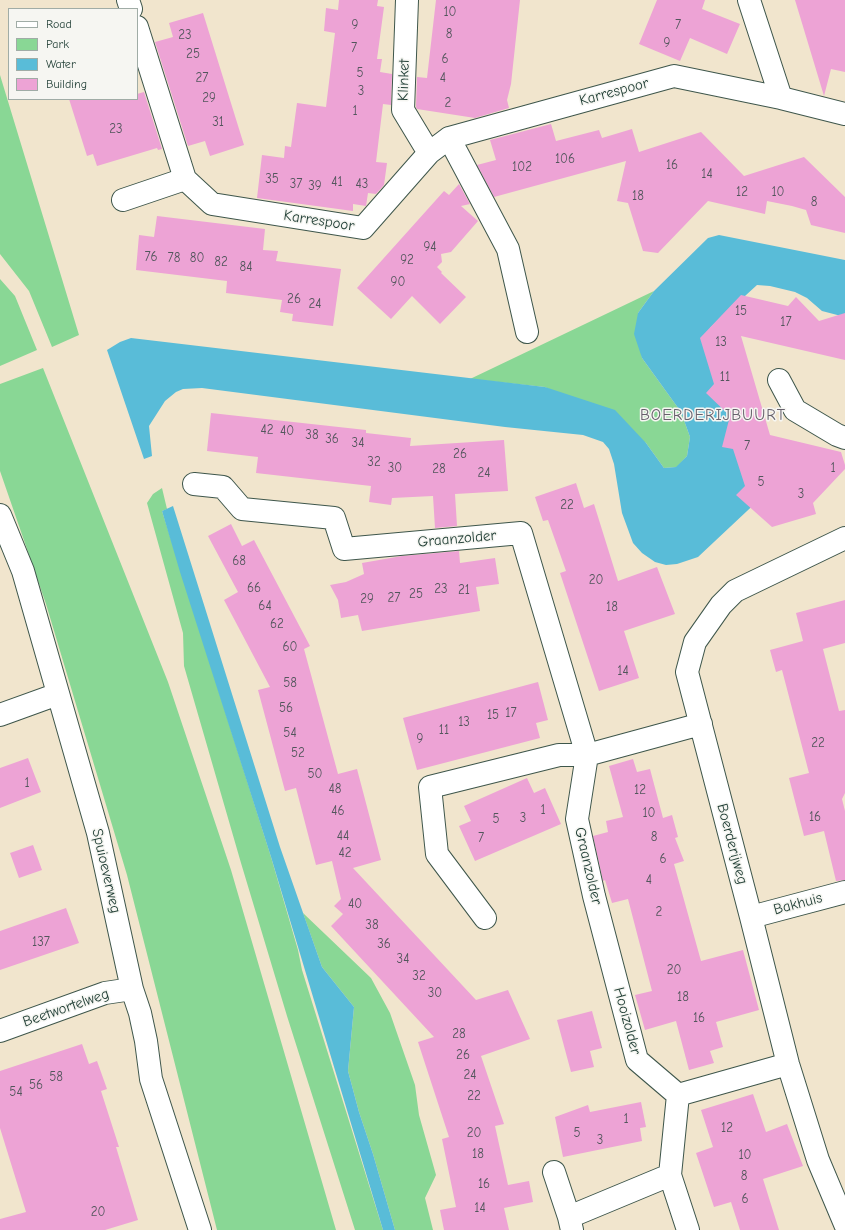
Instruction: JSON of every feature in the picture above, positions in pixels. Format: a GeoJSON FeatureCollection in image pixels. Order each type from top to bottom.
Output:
{"type":"FeatureCollection","features":[{"type":"Feature","properties":{"kind":"street","name":"Klinket"},"geometry":{"type":"LineString","coordinates":[[407,0],[403,110],[429,153]]}},
{"type":"Feature","properties":{"kind":"street"},"geometry":{"type":"LineString","coordinates":[[749,0],[781,98]]}},
{"type":"Feature","properties":{"kind":"street","name":"Karrespoor"},"geometry":{"type":"LineString","coordinates":[[138,30],[185,179],[212,204],[363,228],[429,153],[449,138],[674,76],[781,98],[845,114]]}},
{"type":"Feature","properties":{"kind":"street"},"geometry":{"type":"LineString","coordinates":[[449,138],[508,249],[528,332]]}},
{"type":"Feature","properties":{"kind":"street"},"geometry":{"type":"LineString","coordinates":[[123,200],[185,179]]}},
{"type":"Feature","properties":{"kind":"street"},"geometry":{"type":"LineString","coordinates":[[779,380],[795,410],[837,435],[845,438]]}},
{"type":"Feature","properties":{"kind":"street","name":"Graanzolder"},"geometry":{"type":"LineString","coordinates":[[194,484],[222,487],[242,510],[334,518],[344,549],[521,533],[587,755],[578,819],[594,896],[609,953]]}},
{"type":"Feature","properties":{"kind":"street","name":"Spuioeverweg"},"geometry":{"type":"LineString","coordinates":[[0,515],[22,571],[98,833],[132,989],[140,1013],[146,1041],[151,1079],[200,1230]]}},
{"type":"Feature","properties":{"kind":"street","name":"Boerderijweg"},"geometry":{"type":"LineString","coordinates":[[845,538],[735,591],[721,605],[695,642],[687,672],[788,1064],[818,1160],[845,1224]]}},
{"type":"Feature","properties":{"kind":"street"},"geometry":{"type":"LineString","coordinates":[[0,715],[58,694]]}},
{"type":"Feature","properties":{"kind":"street"},"geometry":{"type":"LineString","coordinates":[[485,918],[437,854],[430,787],[559,755],[587,755],[701,724]]}},
{"type":"Feature","properties":{"kind":"street","name":"Bakhuis"},"geometry":{"type":"LineString","coordinates":[[751,917],[845,892]]}},
{"type":"Feature","properties":{"kind":"street","name":"Hooizolder"},"geometry":{"type":"LineString","coordinates":[[609,953],[637,1060],[678,1095]]}},
{"type":"Feature","properties":{"kind":"street","name":"Beetwortelweg"},"geometry":{"type":"LineString","coordinates":[[0,1031],[105,993],[132,989]]}},
{"type":"Feature","properties":{"kind":"street"},"geometry":{"type":"LineString","coordinates":[[688,1230],[670,1175],[678,1095],[788,1064]]}},
{"type":"Feature","properties":{"kind":"street"},"geometry":{"type":"LineString","coordinates":[[554,1172],[570,1224],[670,1175]]}},
{"type":"Feature","properties":{"kind":"green space"},"geometry":{"type":"Polygon","coordinates":[[[0,75],[79,335],[52,347],[29,291],[0,254],[0,75]]]}},
{"type":"Feature","properties":{"kind":"green space"},"geometry":{"type":"Polygon","coordinates":[[[0,279],[15,296],[37,350],[0,366],[0,279]]]}},
{"type":"Feature","properties":{"kind":"green space"},"geometry":{"type":"Polygon","coordinates":[[[654,291],[638,313],[642,358],[681,412],[690,437],[687,456],[677,467],[664,468],[646,443],[545,387],[470,379],[654,291]]]}},
{"type":"Feature","properties":{"kind":"green space"},"geometry":{"type":"Polygon","coordinates":[[[43,368],[168,682],[231,870],[336,1230],[217,1230],[127,875],[46,604],[0,471],[0,384],[43,368]]]}},
{"type":"Feature","properties":{"kind":"green space"},"geometry":{"type":"Polygon","coordinates":[[[162,488],[167,509],[162,511],[271,857],[298,950],[302,970],[383,1230],[355,1230],[287,1016],[241,863],[184,666],[183,633],[147,503],[153,494],[162,488]]]}},
{"type":"Feature","properties":{"kind":"green space"},"geometry":{"type":"Polygon","coordinates":[[[303,913],[371,978],[390,1013],[415,1085],[419,1115],[436,1175],[425,1198],[433,1230],[395,1230],[348,1071],[354,1007],[322,967],[303,913]]]}},
{"type":"Feature","properties":{"kind":"water"},"geometry":{"type":"Polygon","coordinates":[[[719,235],[845,260],[845,317],[822,311],[807,298],[795,292],[770,286],[757,285],[710,328],[763,496],[698,557],[677,564],[666,565],[655,562],[642,553],[633,543],[622,513],[614,464],[609,449],[603,442],[583,435],[505,427],[202,388],[183,389],[176,392],[165,401],[149,426],[152,456],[144,459],[107,350],[120,342],[131,338],[545,387],[615,410],[646,443],[664,468],[676,467],[687,456],[690,437],[681,412],[642,358],[634,334],[638,313],[654,291],[708,238],[719,235]]]}},
{"type":"Feature","properties":{"kind":"water"},"geometry":{"type":"Polygon","coordinates":[[[173,506],[280,847],[322,967],[354,1007],[348,1071],[395,1230],[383,1230],[271,857],[180,572],[162,511],[173,506]]]}},
{"type":"Feature","properties":{"kind":"building"},"geometry":{"type":"Polygon","coordinates":[[[339,0],[378,0],[377,6],[384,7],[377,59],[382,59],[380,72],[392,74],[391,105],[383,104],[376,162],[387,163],[384,185],[376,194],[368,193],[366,206],[353,204],[353,211],[257,198],[262,155],[284,158],[285,146],[291,147],[297,103],[326,107],[335,33],[324,31],[326,8],[338,10],[339,0]]]}},
{"type":"Feature","properties":{"kind":"building"},"geometry":{"type":"Polygon","coordinates":[[[436,0],[520,0],[511,84],[507,100],[509,108],[475,118],[417,109],[417,77],[427,78],[436,0]]]}},
{"type":"Feature","properties":{"kind":"building"},"geometry":{"type":"Polygon","coordinates":[[[657,0],[705,0],[702,9],[740,24],[727,54],[690,38],[680,61],[639,44],[657,0]]]}},
{"type":"Feature","properties":{"kind":"building"},"geometry":{"type":"Polygon","coordinates":[[[795,0],[845,0],[845,72],[831,69],[824,96],[795,0]]]}},
{"type":"Feature","properties":{"kind":"building"},"geometry":{"type":"Polygon","coordinates":[[[203,13],[244,145],[210,156],[205,141],[188,146],[155,42],[173,37],[169,23],[203,13]]]}},
{"type":"Feature","properties":{"kind":"building"},"geometry":{"type":"Polygon","coordinates":[[[144,92],[162,149],[158,150],[157,148],[97,166],[93,154],[87,156],[69,100],[138,100],[138,94],[144,92]]]}},
{"type":"Feature","properties":{"kind":"building"},"geometry":{"type":"Polygon","coordinates":[[[551,124],[556,141],[599,130],[602,138],[632,129],[639,152],[701,132],[744,176],[804,157],[845,197],[845,233],[811,225],[806,210],[792,206],[767,201],[765,214],[708,201],[658,253],[643,251],[628,203],[617,201],[626,161],[494,197],[477,165],[496,160],[490,140],[551,124]]]}},
{"type":"Feature","properties":{"kind":"building"},"geometry":{"type":"Polygon","coordinates":[[[459,184],[470,204],[461,206],[478,221],[451,252],[441,254],[442,262],[437,267],[442,272],[441,273],[466,297],[440,324],[412,296],[391,319],[357,288],[444,191],[449,195],[459,184]]]}},
{"type":"Feature","properties":{"kind":"building"},"geometry":{"type":"Polygon","coordinates":[[[157,216],[265,229],[263,250],[278,251],[276,261],[341,269],[333,326],[292,321],[293,314],[280,312],[282,300],[226,293],[227,281],[136,270],[139,235],[154,237],[157,216]]]}},
{"type":"Feature","properties":{"kind":"building"},"geometry":{"type":"Polygon","coordinates":[[[741,295],[788,306],[796,297],[819,321],[845,313],[845,360],[741,336],[770,435],[841,452],[845,465],[845,469],[813,503],[816,514],[772,527],[736,495],[745,486],[733,449],[722,447],[730,416],[706,393],[714,384],[700,338],[741,295]]]}},
{"type":"Feature","properties":{"kind":"building"},"geometry":{"type":"Polygon","coordinates":[[[211,413],[366,430],[366,433],[411,438],[410,446],[504,440],[508,491],[455,494],[457,526],[435,528],[433,496],[392,498],[391,505],[369,502],[371,486],[256,473],[258,457],[207,451],[211,413]]]}},
{"type":"Feature","properties":{"kind":"building"},"geometry":{"type":"Polygon","coordinates":[[[576,483],[584,508],[594,504],[618,581],[657,567],[675,614],[624,631],[639,678],[599,691],[560,573],[566,571],[548,520],[543,521],[535,497],[576,483]]]}},
{"type":"Feature","properties":{"kind":"building"},"geometry":{"type":"Polygon","coordinates":[[[231,524],[242,546],[254,540],[310,646],[304,649],[338,774],[357,769],[381,860],[353,868],[476,1000],[508,990],[530,1039],[481,1056],[504,1124],[495,1126],[508,1185],[529,1181],[533,1202],[504,1208],[509,1230],[444,1230],[440,1210],[456,1207],[442,1139],[449,1137],[418,1042],[434,1037],[331,926],[343,914],[334,906],[341,899],[332,861],[316,865],[296,788],[285,791],[258,690],[270,687],[224,600],[238,592],[208,536],[231,524]]]}},
{"type":"Feature","properties":{"kind":"building"},"geometry":{"type":"Polygon","coordinates":[[[459,551],[460,563],[495,558],[499,584],[476,587],[480,611],[362,631],[358,615],[341,618],[338,600],[330,585],[346,582],[364,574],[362,563],[402,556],[459,551]]]}},
{"type":"Feature","properties":{"kind":"building"},"geometry":{"type":"Polygon","coordinates":[[[845,600],[845,643],[823,649],[839,711],[845,710],[845,793],[842,799],[845,811],[845,880],[836,881],[824,831],[804,836],[789,778],[809,773],[782,670],[776,672],[770,650],[803,641],[796,613],[845,600]]]}},
{"type":"Feature","properties":{"kind":"building"},"geometry":{"type":"Polygon","coordinates":[[[538,682],[548,720],[536,723],[540,738],[417,770],[403,718],[538,682]]]}},
{"type":"Feature","properties":{"kind":"building"},"geometry":{"type":"Polygon","coordinates":[[[28,758],[41,792],[0,808],[0,768],[28,758]]]}},
{"type":"Feature","properties":{"kind":"building"},"geometry":{"type":"Polygon","coordinates":[[[633,759],[637,772],[650,769],[663,818],[672,815],[678,837],[675,838],[684,861],[674,864],[701,961],[743,950],[759,1010],[716,1022],[723,1047],[710,1051],[714,1063],[689,1070],[676,1021],[645,1030],[635,995],[652,991],[628,899],[612,903],[605,880],[603,881],[593,836],[608,832],[606,821],[623,817],[609,766],[633,759]]]}},
{"type":"Feature","properties":{"kind":"building"},"geometry":{"type":"Polygon","coordinates":[[[527,778],[534,793],[545,788],[561,824],[475,861],[459,826],[471,821],[464,806],[527,778]]]}},
{"type":"Feature","properties":{"kind":"building"},"geometry":{"type":"Polygon","coordinates":[[[33,845],[42,870],[19,878],[10,853],[33,845]]]}},
{"type":"Feature","properties":{"kind":"building"},"geometry":{"type":"Polygon","coordinates":[[[66,908],[79,943],[0,970],[0,931],[66,908]]]}},
{"type":"Feature","properties":{"kind":"building"},"geometry":{"type":"Polygon","coordinates":[[[592,1011],[602,1048],[590,1051],[594,1067],[571,1072],[557,1020],[592,1011]]]}},
{"type":"Feature","properties":{"kind":"building"},"geometry":{"type":"Polygon","coordinates":[[[82,1044],[89,1064],[97,1061],[107,1089],[101,1091],[119,1147],[116,1147],[138,1220],[105,1230],[0,1230],[0,1219],[26,1212],[0,1128],[0,1071],[82,1044]]]}},
{"type":"Feature","properties":{"kind":"building"},"geometry":{"type":"Polygon","coordinates":[[[753,1094],[766,1132],[787,1124],[803,1166],[763,1179],[779,1230],[740,1230],[731,1202],[714,1207],[696,1153],[713,1147],[701,1110],[753,1094]]]}},
{"type":"Feature","properties":{"kind":"building"},"geometry":{"type":"Polygon","coordinates":[[[641,1102],[646,1127],[640,1128],[642,1141],[563,1157],[555,1117],[588,1105],[590,1112],[641,1102]]]}},
{"type":"Feature","properties":{"kind":"district","name":"BOERDERIJBUURT"},"geometry":{"type":"Point","coordinates":[713,415]}}]}
